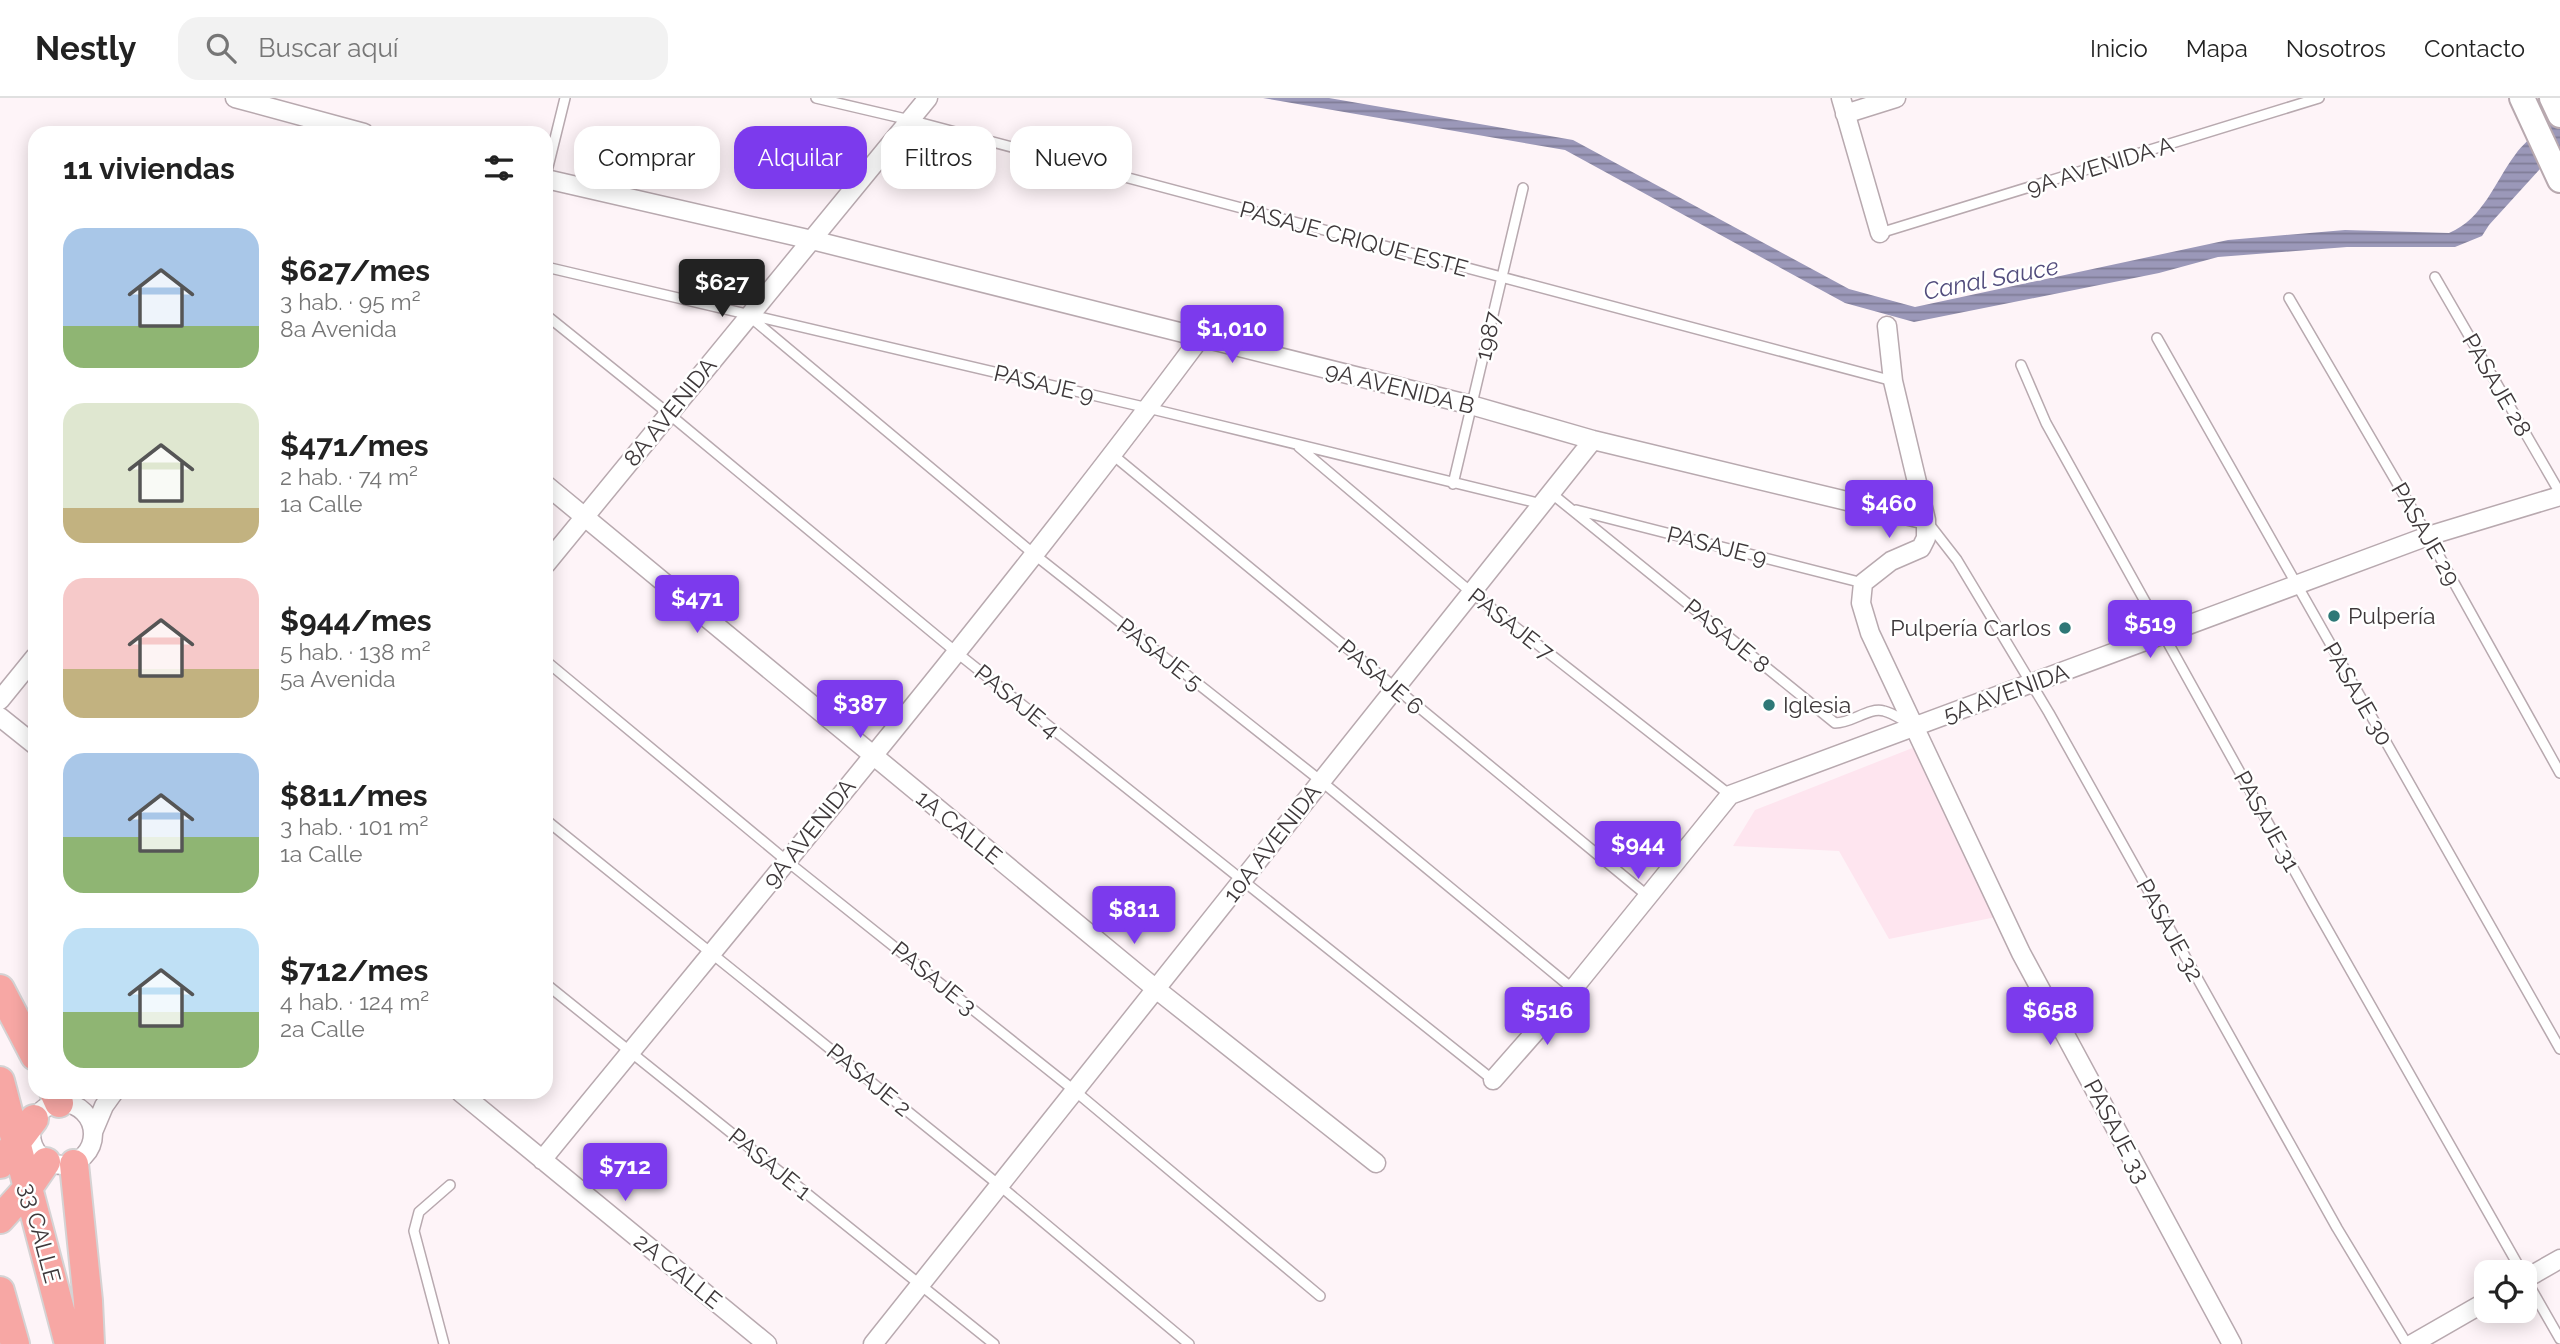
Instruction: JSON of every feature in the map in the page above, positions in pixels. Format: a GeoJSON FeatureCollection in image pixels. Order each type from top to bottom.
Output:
{"type":"FeatureCollection","features":[{"type":"Feature","properties":{"kind":"main road"},"geometry":{"type":"LineString","coordinates":[[2522,98],[2560,180]]}},
{"type":"Feature","properties":{"kind":"main road"},"geometry":{"type":"LineString","coordinates":[[2553,98],[2560,115]]}},
{"type":"Feature","properties":{"kind":"main road"},"geometry":{"type":"LineString","coordinates":[[0,989],[28,1043]]}},
{"type":"Feature","properties":{"kind":"main road","name":"33 CALLE"},"geometry":{"type":"LineString","coordinates":[[0,1082],[8,1153],[28,1188],[69,1344]]}},
{"type":"Feature","properties":{"kind":"main road"},"geometry":{"type":"LineString","coordinates":[[8,1153],[34,1119]]}},
{"type":"Feature","properties":{"kind":"main road"},"geometry":{"type":"LineString","coordinates":[[0,1219],[28,1188],[46,1161]]}},
{"type":"Feature","properties":{"kind":"main road"},"geometry":{"type":"LineString","coordinates":[[74,1164],[90,1344]]}},
{"type":"Feature","properties":{"kind":"main road"},"geometry":{"type":"LineString","coordinates":[[1,1298],[15,1344]]}},
{"type":"Feature","properties":{"kind":"street"},"geometry":{"type":"LineString","coordinates":[[235,98],[337,126]]}},
{"type":"Feature","properties":{"kind":"street","name":"8A AVENIDA"},"geometry":{"type":"LineString","coordinates":[[553,556],[928,98]]}},
{"type":"Feature","properties":{"kind":"street"},"geometry":{"type":"LineString","coordinates":[[1880,233],[1843,106],[1896,98]]}},
{"type":"Feature","properties":{"kind":"street","name":"9A AVENIDA B"},"geometry":{"type":"LineString","coordinates":[[553,179],[812,240],[1471,405],[1593,440],[1926,520]]}},
{"type":"Feature","properties":{"kind":"street"},"geometry":{"type":"LineString","coordinates":[[1863,583],[1891,561],[1921,548],[1926,538],[1926,520],[1893,381],[1887,326]]}},
{"type":"Feature","properties":{"kind":"street","name":"9A AVENIDA"},"geometry":{"type":"LineString","coordinates":[[542,1160],[788,862],[1035,555],[1201,337]]}},
{"type":"Feature","properties":{"kind":"street","name":"10A AVENIDA"},"geometry":{"type":"LineString","coordinates":[[873,1344],[1593,440]]}},
{"type":"Feature","properties":{"kind":"street","name":"1A CALLE"},"geometry":{"type":"LineString","coordinates":[[553,491],[1156,989],[1376,1163]]}},
{"type":"Feature","properties":{"kind":"street","name":"5A AVENIDA"},"geometry":{"type":"LineString","coordinates":[[1730,795],[2428,536],[2560,494]]}},
{"type":"Feature","properties":{"kind":"street","name":"PASAJE 33"},"geometry":{"type":"LineString","coordinates":[[1863,583],[1861,603],[1870,633],[2021,953],[2232,1344]]}},
{"type":"Feature","properties":{"kind":"street"},"geometry":{"type":"LineString","coordinates":[[0,700],[28,665]]}},
{"type":"Feature","properties":{"kind":"street"},"geometry":{"type":"LineString","coordinates":[[0,717],[28,739]]}},
{"type":"Feature","properties":{"kind":"street"},"geometry":{"type":"LineString","coordinates":[[1493,1080],[1650,897],[1730,795]]}},
{"type":"Feature","properties":{"kind":"street"},"geometry":{"type":"LineString","coordinates":[[99,1099],[61,1099],[49,1105],[34,1119],[30,1138],[38,1155],[46,1161],[64,1166],[74,1164],[89,1151],[98,1118],[109,1099]]}},
{"type":"Feature","properties":{"kind":"street"},"geometry":{"type":"LineString","coordinates":[[61,1099],[86,1114],[93,1132]]}},
{"type":"Feature","properties":{"kind":"street","name":"2A CALLE"},"geometry":{"type":"LineString","coordinates":[[468,1099],[767,1344]]}},
{"type":"Feature","properties":{"kind":"street"},"geometry":{"type":"LineString","coordinates":[[2537,1271],[2560,1259]]}},
{"type":"Feature","properties":{"kind":"street"},"geometry":{"type":"LineString","coordinates":[[2409,1344],[2474,1308]]}},
{"type":"Feature","properties":{"kind":"lane"},"geometry":{"type":"LineString","coordinates":[[553,148],[565,98]]}},
{"type":"Feature","properties":{"kind":"lane","name":"PASAJE CRIQUE ESTE"},"geometry":{"type":"LineString","coordinates":[[816,98],[910,120],[1893,381]]}},
{"type":"Feature","properties":{"kind":"lane","name":"9A AVENIDA A"},"geometry":{"type":"LineString","coordinates":[[1880,233],[2319,98]]}},
{"type":"Feature","properties":{"kind":"lane","name":"1987"},"geometry":{"type":"LineString","coordinates":[[1452,484],[1523,188]]}},
{"type":"Feature","properties":{"kind":"lane","name":"PASAJE 9"},"geometry":{"type":"LineString","coordinates":[[553,269],[1148,408],[1452,484],[1546,499]]}},
{"type":"Feature","properties":{"kind":"lane","name":"PASAJE 28"},"geometry":{"type":"LineString","coordinates":[[2435,277],[2560,494]]}},
{"type":"Feature","properties":{"kind":"lane","name":"PASAJE 29"},"geometry":{"type":"LineString","coordinates":[[2289,298],[2428,536],[2560,773]]}},
{"type":"Feature","properties":{"kind":"lane","name":"PASAJE 5"},"geometry":{"type":"LineString","coordinates":[[750,316],[1035,555],[1321,781],[1573,989]]}},
{"type":"Feature","properties":{"kind":"lane","name":"PASAJE 4"},"geometry":{"type":"LineString","coordinates":[[553,321],[956,652],[1493,1080]]}},
{"type":"Feature","properties":{"kind":"lane","name":"PASAJE 30"},"geometry":{"type":"LineString","coordinates":[[2157,338],[2560,1049]]}},
{"type":"Feature","properties":{"kind":"lane","name":"PASAJE 31"},"geometry":{"type":"LineString","coordinates":[[2021,365],[2046,423],[2515,1260]]}},
{"type":"Feature","properties":{"kind":"lane","name":"PASAJE 7"},"geometry":{"type":"LineString","coordinates":[[1297,446],[1472,593],[1730,795]]}},
{"type":"Feature","properties":{"kind":"lane","name":"PASAJE 6"},"geometry":{"type":"LineString","coordinates":[[1113,455],[1650,897]]}},
{"type":"Feature","properties":{"kind":"lane","name":"PASAJE 8"},"geometry":{"type":"LineString","coordinates":[[1546,499],[1571,509],[1835,723],[1848,723],[1870,710],[1885,711],[1915,727]]}},
{"type":"Feature","properties":{"kind":"lane","name":"PASAJE 9"},"geometry":{"type":"LineString","coordinates":[[1571,509],[1863,583]]}},
{"type":"Feature","properties":{"kind":"lane","name":"PASAJE 32"},"geometry":{"type":"LineString","coordinates":[[1926,520],[1957,559],[2031,684],[2337,1228],[2409,1344]]}},
{"type":"Feature","properties":{"kind":"lane","name":"PASAJE 3"},"geometry":{"type":"LineString","coordinates":[[553,668],[788,862],[1075,1091],[1320,1296]]}},
{"type":"Feature","properties":{"kind":"lane","name":"PASAJE 2"},"geometry":{"type":"LineString","coordinates":[[553,826],[999,1185],[1189,1344]]}},
{"type":"Feature","properties":{"kind":"lane","name":"PASAJE 1"},"geometry":{"type":"LineString","coordinates":[[553,990],[994,1344]]}},
{"type":"Feature","properties":{"kind":"lane"},"geometry":{"type":"LineString","coordinates":[[444,1344],[414,1231],[419,1212],[450,1185]]}},
{"type":"Feature","properties":{"kind":"lane"},"geometry":{"type":"LineString","coordinates":[[2537,1299],[2560,1339]]}},
{"type":"Feature","properties":{"kind":"shaded area"},"geometry":{"type":"Polygon","coordinates":[[[1263,98],[1329,98],[1573,140],[1849,289],[1915,307],[2228,240],[2345,230],[2449,233],[2480,209],[2520,149],[2560,114],[2560,147],[2482,236],[2455,247],[2347,247],[2218,257],[2159,273],[1914,322],[1845,303],[1565,150],[1263,98]]]}},
{"type":"Feature","properties":{"kind":"shaded area"},"geometry":{"type":"Polygon","coordinates":[[[1920,745],[1996,917],[1889,939],[1839,851],[1733,846],[1755,810],[1920,745]]]}},
{"type":"Feature","properties":{"kind":"place","name":"Pulpería"},"geometry":{"type":"Point","coordinates":[2334,616]}},
{"type":"Feature","properties":{"kind":"place","name":"Pulpería Carlos"},"geometry":{"type":"Point","coordinates":[2065,628]}},
{"type":"Feature","properties":{"kind":"place","name":"Iglesia"},"geometry":{"type":"Point","coordinates":[1769,705]}},
{"type":"Feature","properties":{"kind":"water label","name":"Canal Sauce"},"geometry":{"type":"Point","coordinates":[1991,279]}}]}
